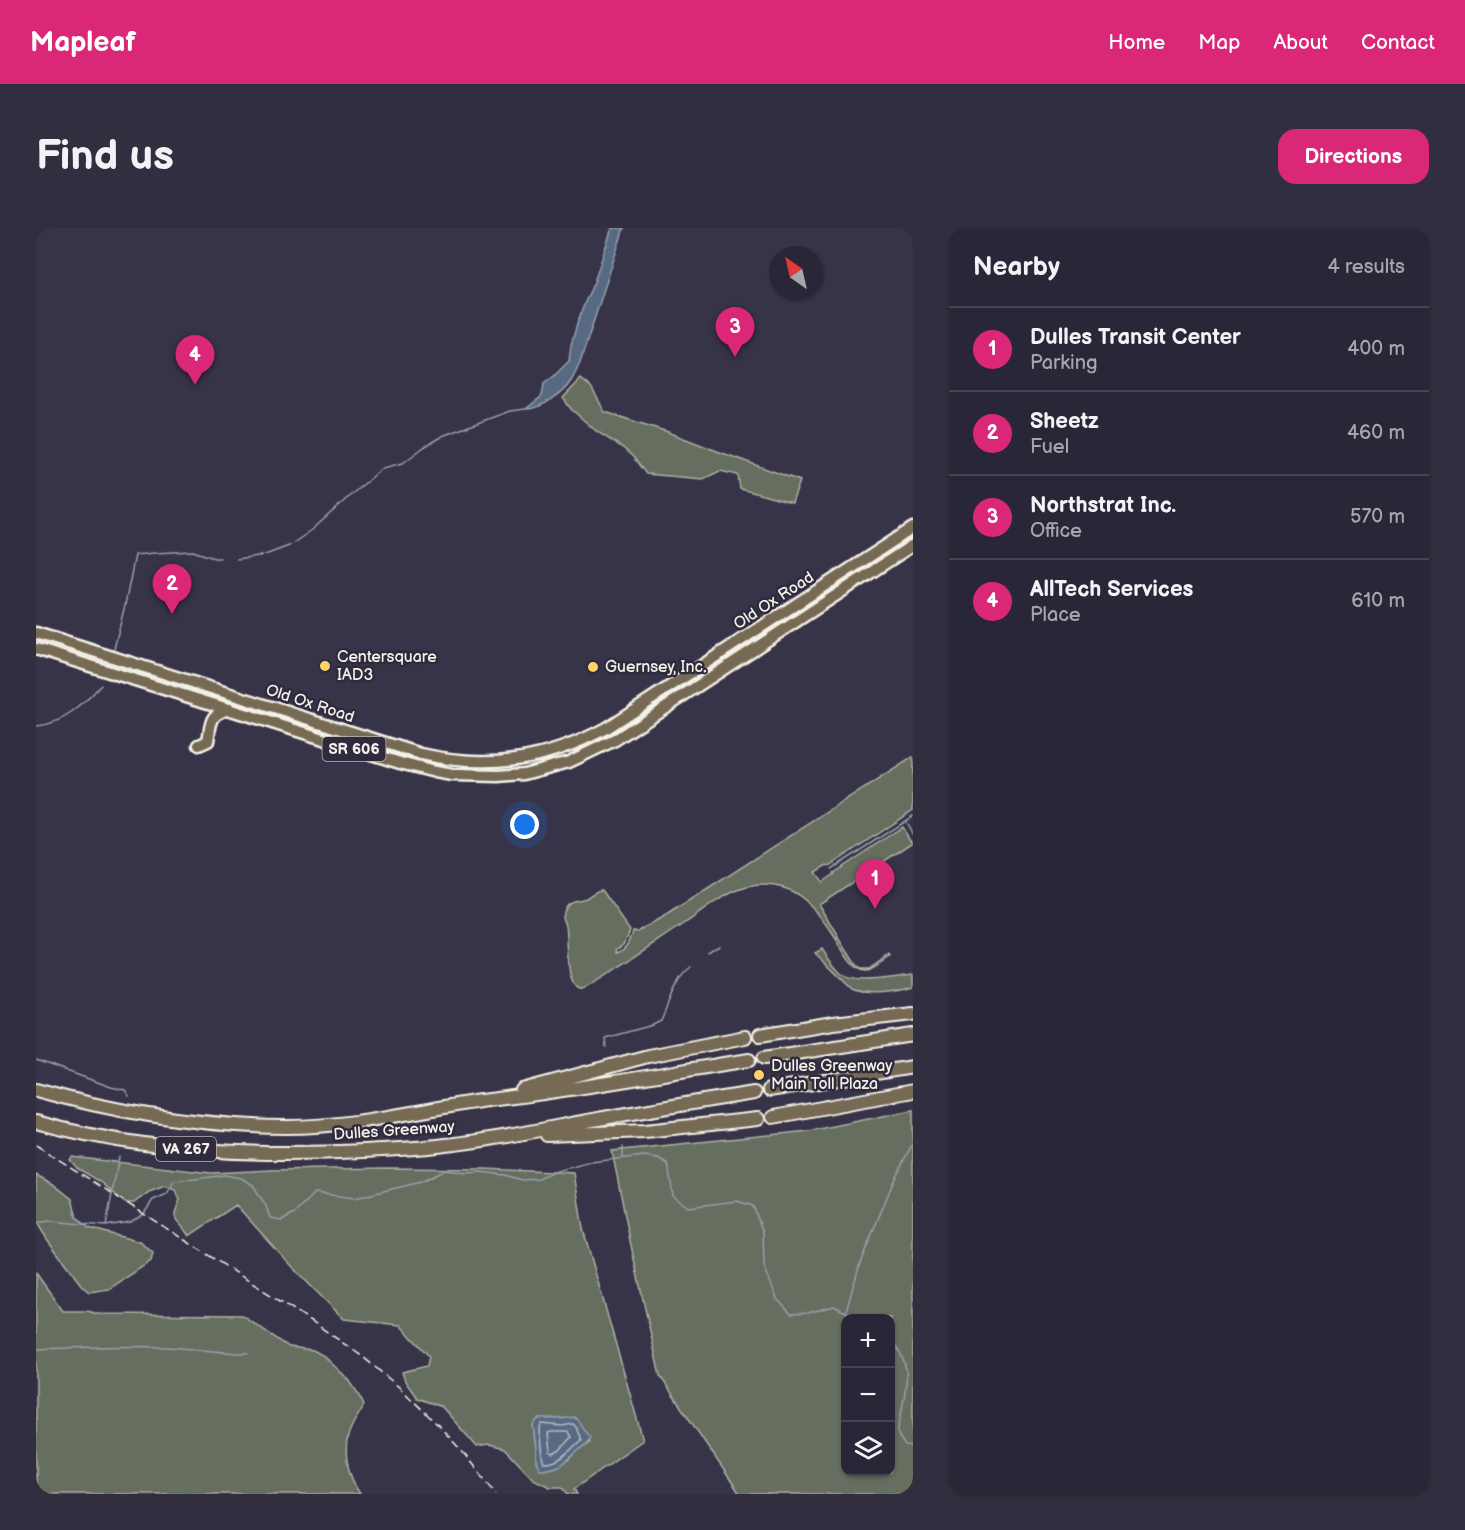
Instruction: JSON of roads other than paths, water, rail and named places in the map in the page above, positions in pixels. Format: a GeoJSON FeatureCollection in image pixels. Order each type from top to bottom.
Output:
{"type":"FeatureCollection","features":[{"type":"Feature","properties":{"kind":"highway"},"geometry":{"type":"LineString","coordinates":[[760,1035],[833,1023],[913,1014]]}},
{"type":"Feature","properties":{"kind":"highway"},"geometry":{"type":"LineString","coordinates":[[764,1058],[913,1035]]}},
{"type":"Feature","properties":{"kind":"highway"},"geometry":{"type":"LineString","coordinates":[[481,1101],[648,1056],[745,1037]]}},
{"type":"Feature","properties":{"kind":"highway","name":"Dulles Greenway"},"geometry":{"type":"LineString","coordinates":[[36,1090],[132,1113],[225,1125],[289,1127],[362,1122],[481,1101],[749,1060]]}},
{"type":"Feature","properties":{"kind":"highway"},"geometry":{"type":"LineString","coordinates":[[769,1090],[913,1066]]}},
{"type":"Feature","properties":{"kind":"highway"},"geometry":{"type":"LineString","coordinates":[[773,1117],[913,1091]]}},
{"type":"Feature","properties":{"kind":"highway","name":"Dulles Greenway"},"geometry":{"type":"LineString","coordinates":[[36,1122],[89,1134],[182,1149],[248,1154],[303,1154],[421,1148],[507,1137],[674,1105],[754,1093]]}},
{"type":"Feature","properties":{"kind":"highway"},"geometry":{"type":"LineString","coordinates":[[507,1137],[645,1131],[758,1119]]}},
{"type":"Feature","properties":{"kind":"main road","name":"Old Ox Road"},"geometry":{"type":"LineString","coordinates":[[36,633],[421,754],[470,762],[520,759],[559,749],[606,728],[913,528]]}},
{"type":"Feature","properties":{"kind":"main road","name":"Old Ox Road"},"geometry":{"type":"LineString","coordinates":[[36,648],[435,772],[468,776],[524,774],[568,762],[615,740],[913,545]]}},
{"type":"Feature","properties":{"kind":"main road"},"geometry":{"type":"LineString","coordinates":[[199,745],[208,741],[210,724],[215,716],[230,709]]}},
{"type":"Feature","properties":{"kind":"water"},"geometry":{"type":"Polygon","coordinates":[[[612,228],[624,228],[575,374],[557,396],[545,404],[526,409],[542,396],[544,384],[569,361],[577,324],[612,228]]]}},
{"type":"Feature","properties":{"kind":"water"},"geometry":{"type":"Polygon","coordinates":[[[574,1417],[590,1437],[588,1441],[561,1465],[540,1469],[536,1462],[533,1425],[538,1419],[574,1417]]]}},
{"type":"Feature","properties":{"kind":"waterway"},"geometry":{"type":"LineString","coordinates":[[237,559],[265,555],[289,546],[312,530],[383,468],[403,463],[442,436],[510,411],[525,409]]}},
{"type":"Feature","properties":{"kind":"waterway"},"geometry":{"type":"LineString","coordinates":[[114,649],[135,555],[193,551],[220,558]]}},
{"type":"Feature","properties":{"kind":"waterway"},"geometry":{"type":"LineString","coordinates":[[36,726],[55,722],[72,712],[101,685]]}},
{"type":"Feature","properties":{"kind":"waterway"},"geometry":{"type":"LineString","coordinates":[[831,869],[913,816]]}},
{"type":"Feature","properties":{"kind":"waterway"},"geometry":{"type":"LineString","coordinates":[[906,822],[913,835]]}},
{"type":"Feature","properties":{"kind":"waterway"},"geometry":{"type":"LineString","coordinates":[[708,952],[719,945]]}},
{"type":"Feature","properties":{"kind":"waterway"},"geometry":{"type":"LineString","coordinates":[[606,1047],[605,1038],[661,1021],[677,984],[691,967]]}},
{"type":"Feature","properties":{"kind":"waterway"},"geometry":{"type":"LineString","coordinates":[[36,1060],[125,1090],[129,1096]]}},
{"type":"Feature","properties":{"kind":"waterway"},"geometry":{"type":"LineString","coordinates":[[846,1311],[860,1263],[894,1180],[913,1142]]}},
{"type":"Feature","properties":{"kind":"waterway"},"geometry":{"type":"LineString","coordinates":[[623,1147],[623,1158]]}},
{"type":"Feature","properties":{"kind":"waterway"},"geometry":{"type":"LineString","coordinates":[[36,1223],[49,1221],[106,1226],[130,1222],[143,1215],[153,1200],[167,1194],[174,1181],[225,1175],[241,1178],[253,1185],[266,1206],[270,1218],[281,1220],[295,1213],[315,1193],[355,1198],[421,1182],[445,1170],[505,1175],[522,1180],[539,1179],[553,1172],[591,1162],[644,1156],[658,1158],[668,1164],[673,1196],[688,1207],[737,1201],[753,1206],[763,1232],[764,1266],[777,1299],[791,1314],[808,1313],[834,1306],[849,1314]]}},
{"type":"Feature","properties":{"kind":"waterway"},"geometry":{"type":"LineString","coordinates":[[106,1226],[119,1157]]}},
{"type":"Feature","properties":{"kind":"waterway"},"geometry":{"type":"LineString","coordinates":[[895,1345],[902,1357],[906,1374],[898,1434],[905,1446],[913,1447]]}},
{"type":"Feature","properties":{"kind":"waterway"},"geometry":{"type":"LineString","coordinates":[[36,1349],[149,1346],[248,1353]]}},
{"type":"Feature","properties":{"kind":"railway"},"geometry":{"type":"LineString","coordinates":[[36,1145],[313,1322],[363,1357],[400,1388],[437,1424],[496,1494]]}},
{"type":"Feature","properties":{"kind":"place","name":"Northstrat Inc."},"geometry":{"type":"Point","coordinates":[735,357]}},
{"type":"Feature","properties":{"kind":"place","name":"AllTech Services"},"geometry":{"type":"Point","coordinates":[195,385]}},
{"type":"Feature","properties":{"kind":"place","name":"Sheetz"},"geometry":{"type":"Point","coordinates":[172,614]}},
{"type":"Feature","properties":{"kind":"place","name":"Centersquare IAD3"},"geometry":{"type":"Point","coordinates":[325,666]}},
{"type":"Feature","properties":{"kind":"place","name":"Guernsey, Inc."},"geometry":{"type":"Point","coordinates":[593,667]}},
{"type":"Feature","properties":{"kind":"place","name":"Dulles Transit Center"},"geometry":{"type":"Point","coordinates":[875,909]}},
{"type":"Feature","properties":{"kind":"place","name":"Dulles Greenway Main Toll Plaza"},"geometry":{"type":"Point","coordinates":[759,1075]}}]}
